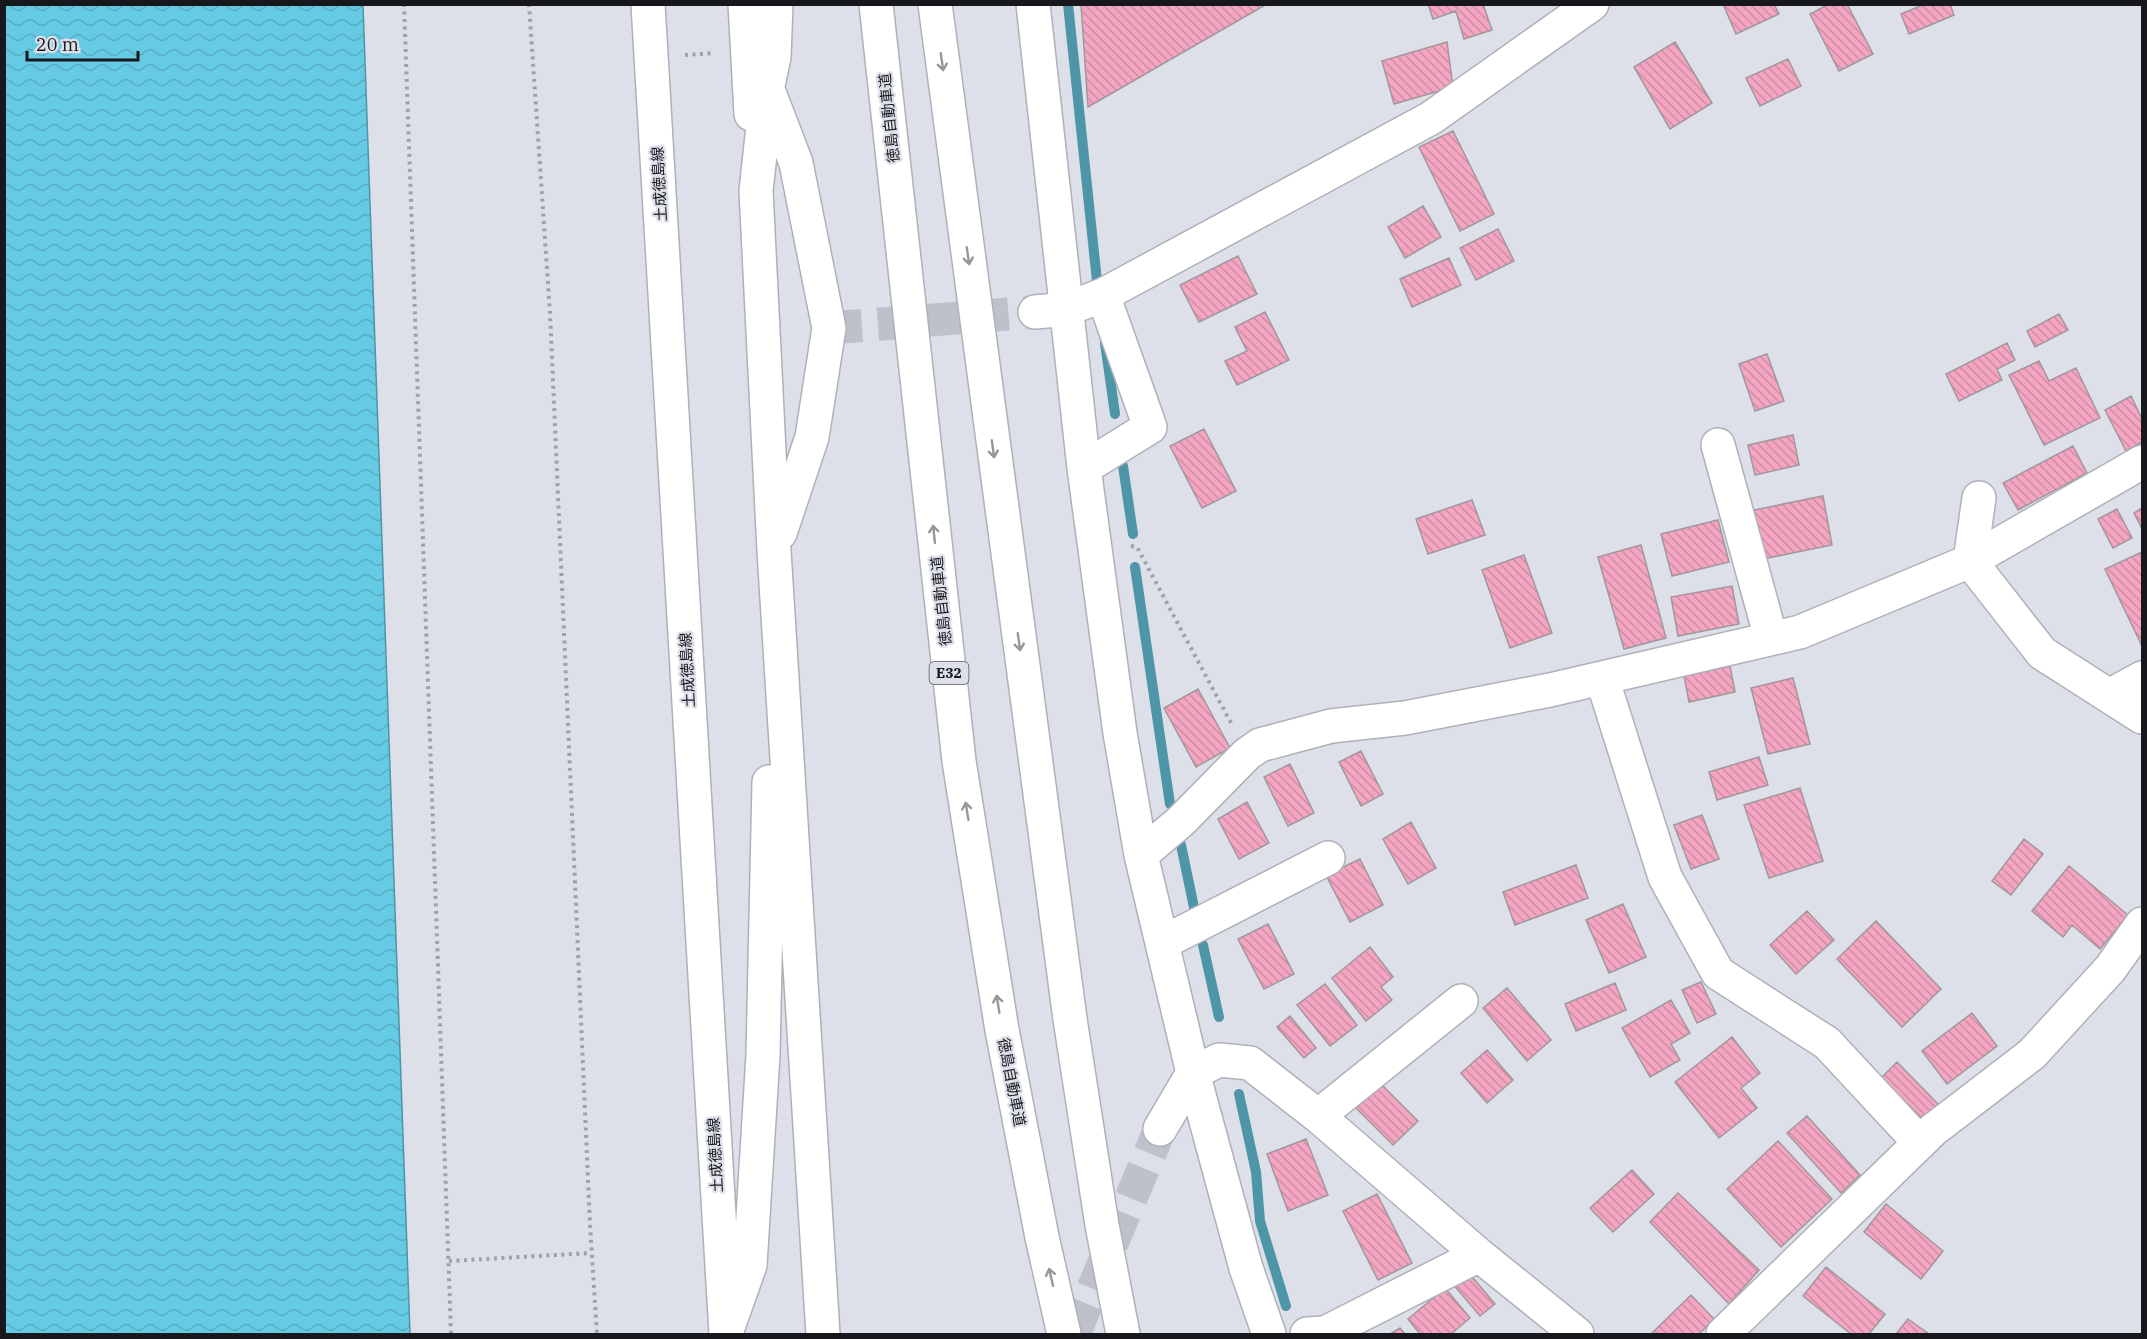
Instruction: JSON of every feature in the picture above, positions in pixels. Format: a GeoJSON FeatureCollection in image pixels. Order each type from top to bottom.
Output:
{"type":"FeatureCollection","features":[{"type":"Feature","properties":{"kind":"main road","name":"土成徳島線"},"geometry":{"type":"LineString","coordinates":[[648,4],[726,1334]]}},
{"type":"Feature","properties":{"kind":"main road"},"geometry":{"type":"LineString","coordinates":[[745,4],[774,551],[823,1335]]}},
{"type":"Feature","properties":{"kind":"main road"},"geometry":{"type":"LineString","coordinates":[[756,190],[774,57],[776,4]]}},
{"type":"Feature","properties":{"kind":"main road","name":"徳島自動車道"},"geometry":{"type":"LineString","coordinates":[[876,4],[959,761],[1002,1030],[1042,1237],[1064,1335]]}},
{"type":"Feature","properties":{"kind":"main road"},"geometry":{"type":"LineString","coordinates":[[935,4],[1067,996],[1102,1225],[1123,1335]]}},
{"type":"Feature","properties":{"kind":"main road"},"geometry":{"type":"LineString","coordinates":[[1033,4],[1084,468],[1120,732],[1142,855],[1193,1073],[1245,1268],[1269,1335]]}},
{"type":"Feature","properties":{"kind":"main road"},"geometry":{"type":"LineString","coordinates":[[1035,312],[1067,309],[1103,295],[1431,118],[1592,4]]}},
{"type":"Feature","properties":{"kind":"main road"},"geometry":{"type":"LineString","coordinates":[[726,1334],[750,1265],[764,1043],[774,551],[812,437],[829,328],[796,163],[768,90]]}},
{"type":"Feature","properties":{"kind":"main road"},"geometry":{"type":"LineString","coordinates":[[1084,468],[1150,428],[1103,295]]}},
{"type":"Feature","properties":{"kind":"main road"},"geometry":{"type":"LineString","coordinates":[[1718,445],[1771,638]]}},
{"type":"Feature","properties":{"kind":"main road"},"geometry":{"type":"LineString","coordinates":[[1142,855],[1181,821],[1247,754],[1260,745],[1331,726],[1405,718],[1550,690],[1800,632],[1970,561],[2142,462]]}},
{"type":"Feature","properties":{"kind":"main road"},"geometry":{"type":"LineString","coordinates":[[1979,498],[1970,561],[2042,653],[2142,717]]}},
{"type":"Feature","properties":{"kind":"main road"},"geometry":{"type":"LineString","coordinates":[[1602,678],[1665,877],[1718,973],[1827,1043],[1920,1143]]}},
{"type":"Feature","properties":{"kind":"main road"},"geometry":{"type":"LineString","coordinates":[[2109,696],[2142,678]]}},
{"type":"Feature","properties":{"kind":"main road"},"geometry":{"type":"LineString","coordinates":[[1162,943],[1328,858]]}},
{"type":"Feature","properties":{"kind":"main road"},"geometry":{"type":"LineString","coordinates":[[1723,1335],[1933,1130],[2032,1054],[2110,969],[2142,924]]}},
{"type":"Feature","properties":{"kind":"main road"},"geometry":{"type":"LineString","coordinates":[[1318,1116],[1461,1001]]}},
{"type":"Feature","properties":{"kind":"main road"},"geometry":{"type":"LineString","coordinates":[[1160,1129],[1193,1073],[1219,1060],[1250,1063],[1318,1116],[1479,1255],[1577,1335]]}},
{"type":"Feature","properties":{"kind":"main road"},"geometry":{"type":"LineString","coordinates":[[1307,1335],[1325,1333],[1479,1255]]}},
{"type":"Feature","properties":{"kind":"path"},"geometry":{"type":"LineString","coordinates":[[404,4],[451,1335]]}},
{"type":"Feature","properties":{"kind":"path"},"geometry":{"type":"LineString","coordinates":[[529,4],[551,325],[591,1253],[597,1335]]}},
{"type":"Feature","properties":{"kind":"path"},"geometry":{"type":"LineString","coordinates":[[685,55],[717,52]]}},
{"type":"Feature","properties":{"kind":"path"},"geometry":{"type":"LineString","coordinates":[[1093,534],[1137,548],[1247,754]]}},
{"type":"Feature","properties":{"kind":"path"},"geometry":{"type":"LineString","coordinates":[[449,1261],[591,1253]]}},
{"type":"Feature","properties":{"kind":"water"},"geometry":{"type":"Polygon","coordinates":[[[5,4],[363,5],[410,1334],[5,1334],[5,4]]]}},
{"type":"Feature","properties":{"kind":"building"},"geometry":{"type":"Polygon","coordinates":[[[1081,4],[1267,4],[1088,107],[1081,4]]]}},
{"type":"Feature","properties":{"kind":"building"},"geometry":{"type":"Polygon","coordinates":[[[1428,4],[1483,4],[1492,30],[1464,39],[1456,11],[1433,19],[1428,4]]]}},
{"type":"Feature","properties":{"kind":"building"},"geometry":{"type":"Polygon","coordinates":[[[1723,4],[1774,4],[1779,14],[1736,34],[1723,4]]]}},
{"type":"Feature","properties":{"kind":"building"},"geometry":{"type":"Polygon","coordinates":[[[1829,4],[1847,4],[1873,54],[1839,71],[1810,14],[1829,4]]]}},
{"type":"Feature","properties":{"kind":"building"},"geometry":{"type":"Polygon","coordinates":[[[1925,4],[1950,4],[1954,15],[1909,34],[1901,14],[1925,4]]]}},
{"type":"Feature","properties":{"kind":"building"},"geometry":{"type":"Polygon","coordinates":[[[1447,42],[1453,87],[1394,104],[1382,61],[1447,42]]]}},
{"type":"Feature","properties":{"kind":"building"},"geometry":{"type":"Polygon","coordinates":[[[1675,42],[1712,103],[1670,129],[1634,67],[1675,42]]]}},
{"type":"Feature","properties":{"kind":"building"},"geometry":{"type":"Polygon","coordinates":[[[1788,59],[1801,86],[1760,106],[1746,78],[1788,59]]]}},
{"type":"Feature","properties":{"kind":"building"},"geometry":{"type":"Polygon","coordinates":[[[1453,131],[1494,214],[1460,231],[1419,147],[1453,131]]]}},
{"type":"Feature","properties":{"kind":"building"},"geometry":{"type":"Polygon","coordinates":[[[1423,206],[1441,237],[1405,258],[1388,227],[1423,206]]]}},
{"type":"Feature","properties":{"kind":"building"},"geometry":{"type":"Polygon","coordinates":[[[1498,229],[1514,261],[1476,280],[1460,248],[1498,229]]]}},
{"type":"Feature","properties":{"kind":"building"},"geometry":{"type":"Polygon","coordinates":[[[1238,256],[1257,294],[1199,322],[1180,285],[1238,256]]]}},
{"type":"Feature","properties":{"kind":"building"},"geometry":{"type":"Polygon","coordinates":[[[1449,258],[1461,285],[1412,307],[1400,279],[1449,258]]]}},
{"type":"Feature","properties":{"kind":"building"},"geometry":{"type":"Polygon","coordinates":[[[1265,312],[1289,360],[1237,385],[1225,361],[1247,351],[1235,327],[1265,312]]]}},
{"type":"Feature","properties":{"kind":"building"},"geometry":{"type":"Polygon","coordinates":[[[2059,314],[2068,330],[2035,347],[2027,331],[2059,314]]]}},
{"type":"Feature","properties":{"kind":"building"},"geometry":{"type":"Polygon","coordinates":[[[2007,343],[2015,360],[1997,369],[2002,380],[1959,401],[1946,374],[2007,343]]]}},
{"type":"Feature","properties":{"kind":"building"},"geometry":{"type":"Polygon","coordinates":[[[1767,354],[1784,401],[1755,411],[1739,364],[1767,354]]]}},
{"type":"Feature","properties":{"kind":"building"},"geometry":{"type":"Polygon","coordinates":[[[2039,361],[2049,381],[2076,368],[2100,418],[2044,445],[2009,375],[2039,361]]]}},
{"type":"Feature","properties":{"kind":"building"},"geometry":{"type":"Polygon","coordinates":[[[2131,396],[2142,419],[2142,442],[2126,451],[2105,410],[2131,396]]]}},
{"type":"Feature","properties":{"kind":"building"},"geometry":{"type":"Polygon","coordinates":[[[1204,429],[1236,491],[1202,508],[1170,446],[1204,429]]]}},
{"type":"Feature","properties":{"kind":"building"},"geometry":{"type":"Polygon","coordinates":[[[1793,435],[1799,465],[1755,475],[1748,445],[1793,435]]]}},
{"type":"Feature","properties":{"kind":"building"},"geometry":{"type":"Polygon","coordinates":[[[2073,446],[2087,473],[2018,510],[2003,483],[2073,446]]]}},
{"type":"Feature","properties":{"kind":"building"},"geometry":{"type":"Polygon","coordinates":[[[1823,496],[1832,545],[1763,559],[1754,510],[1823,496]]]}},
{"type":"Feature","properties":{"kind":"building"},"geometry":{"type":"Polygon","coordinates":[[[1472,500],[1485,535],[1428,554],[1416,519],[1472,500]]]}},
{"type":"Feature","properties":{"kind":"building"},"geometry":{"type":"Polygon","coordinates":[[[2142,508],[2142,529],[2134,513],[2142,508]]]}},
{"type":"Feature","properties":{"kind":"building"},"geometry":{"type":"Polygon","coordinates":[[[2117,509],[2132,538],[2113,548],[2098,519],[2117,509]]]}},
{"type":"Feature","properties":{"kind":"building"},"geometry":{"type":"Polygon","coordinates":[[[1718,520],[1729,562],[1672,576],[1661,534],[1718,520]]]}},
{"type":"Feature","properties":{"kind":"building"},"geometry":{"type":"Polygon","coordinates":[[[1641,545],[1666,638],[1624,649],[1598,557],[1641,545]]]}},
{"type":"Feature","properties":{"kind":"building"},"geometry":{"type":"Polygon","coordinates":[[[2142,552],[2142,646],[2105,569],[2142,552]]]}},
{"type":"Feature","properties":{"kind":"building"},"geometry":{"type":"Polygon","coordinates":[[[1524,555],[1552,633],[1510,648],[1482,570],[1524,555]]]}},
{"type":"Feature","properties":{"kind":"building"},"geometry":{"type":"Polygon","coordinates":[[[1732,586],[1739,624],[1678,636],[1671,597],[1732,586]]]}},
{"type":"Feature","properties":{"kind":"building"},"geometry":{"type":"Polygon","coordinates":[[[1730,666],[1735,692],[1689,702],[1684,676],[1730,666]]]}},
{"type":"Feature","properties":{"kind":"building"},"geometry":{"type":"Polygon","coordinates":[[[1793,678],[1810,744],[1768,754],[1751,688],[1793,678]]]}},
{"type":"Feature","properties":{"kind":"building"},"geometry":{"type":"Polygon","coordinates":[[[1198,689],[1230,748],[1196,767],[1164,708],[1198,689]]]}},
{"type":"Feature","properties":{"kind":"building"},"geometry":{"type":"Polygon","coordinates":[[[1361,751],[1383,794],[1361,806],[1339,762],[1361,751]]]}},
{"type":"Feature","properties":{"kind":"building"},"geometry":{"type":"Polygon","coordinates":[[[1759,757],[1768,785],[1717,800],[1709,772],[1759,757]]]}},
{"type":"Feature","properties":{"kind":"building"},"geometry":{"type":"Polygon","coordinates":[[[1290,764],[1314,813],[1288,826],[1264,777],[1290,764]]]}},
{"type":"Feature","properties":{"kind":"building"},"geometry":{"type":"Polygon","coordinates":[[[1800,788],[1823,861],[1769,878],[1744,805],[1800,788]]]}},
{"type":"Feature","properties":{"kind":"building"},"geometry":{"type":"Polygon","coordinates":[[[1247,802],[1269,843],[1239,859],[1218,819],[1247,802]]]}},
{"type":"Feature","properties":{"kind":"building"},"geometry":{"type":"Polygon","coordinates":[[[1702,815],[1719,859],[1691,869],[1674,825],[1702,815]]]}},
{"type":"Feature","properties":{"kind":"building"},"geometry":{"type":"Polygon","coordinates":[[[1411,822],[1436,868],[1408,884],[1383,839],[1411,822]]]}},
{"type":"Feature","properties":{"kind":"building"},"geometry":{"type":"Polygon","coordinates":[[[2024,839],[2043,854],[2011,895],[1992,881],[2024,839]]]}},
{"type":"Feature","properties":{"kind":"building"},"geometry":{"type":"Polygon","coordinates":[[[1360,859],[1383,905],[1350,922],[1326,875],[1360,859]]]}},
{"type":"Feature","properties":{"kind":"building"},"geometry":{"type":"Polygon","coordinates":[[[1576,865],[1588,898],[1515,925],[1503,892],[1576,865]]]}},
{"type":"Feature","properties":{"kind":"building"},"geometry":{"type":"Polygon","coordinates":[[[2069,866],[2128,915],[2100,949],[2072,925],[2063,937],[2032,911],[2069,866]]]}},
{"type":"Feature","properties":{"kind":"building"},"geometry":{"type":"Polygon","coordinates":[[[1623,904],[1646,957],[1609,973],[1586,920],[1623,904]]]}},
{"type":"Feature","properties":{"kind":"building"},"geometry":{"type":"Polygon","coordinates":[[[1807,911],[1834,940],[1796,974],[1770,945],[1807,911]]]}},
{"type":"Feature","properties":{"kind":"building"},"geometry":{"type":"Polygon","coordinates":[[[1876,921],[1941,989],[1902,1027],[1837,959],[1876,921]]]}},
{"type":"Feature","properties":{"kind":"building"},"geometry":{"type":"Polygon","coordinates":[[[1268,924],[1294,974],[1264,989],[1238,939],[1268,924]]]}},
{"type":"Feature","properties":{"kind":"building"},"geometry":{"type":"Polygon","coordinates":[[[1370,947],[1393,977],[1381,987],[1392,1000],[1366,1021],[1332,978],[1370,947]]]}},
{"type":"Feature","properties":{"kind":"building"},"geometry":{"type":"Polygon","coordinates":[[[1701,982],[1716,1014],[1697,1023],[1682,990],[1701,982]]]}},
{"type":"Feature","properties":{"kind":"building"},"geometry":{"type":"Polygon","coordinates":[[[1615,983],[1626,1010],[1576,1031],[1565,1004],[1615,983]]]}},
{"type":"Feature","properties":{"kind":"building"},"geometry":{"type":"Polygon","coordinates":[[[1325,984],[1357,1025],[1330,1046],[1297,1005],[1325,984]]]}},
{"type":"Feature","properties":{"kind":"building"},"geometry":{"type":"Polygon","coordinates":[[[1507,988],[1551,1040],[1527,1061],[1483,1008],[1507,988]]]}},
{"type":"Feature","properties":{"kind":"building"},"geometry":{"type":"Polygon","coordinates":[[[1671,1000],[1690,1033],[1671,1044],[1680,1060],[1650,1077],[1622,1028],[1671,1000]]]}},
{"type":"Feature","properties":{"kind":"building"},"geometry":{"type":"Polygon","coordinates":[[[1972,1013],[1997,1046],[1947,1084],[1922,1051],[1972,1013]]]}},
{"type":"Feature","properties":{"kind":"building"},"geometry":{"type":"Polygon","coordinates":[[[1290,1016],[1316,1048],[1304,1058],[1277,1027],[1290,1016]]]}},
{"type":"Feature","properties":{"kind":"building"},"geometry":{"type":"Polygon","coordinates":[[[1732,1037],[1760,1073],[1741,1088],[1757,1108],[1719,1138],[1675,1082],[1732,1037]]]}},
{"type":"Feature","properties":{"kind":"building"},"geometry":{"type":"Polygon","coordinates":[[[1487,1050],[1513,1080],[1487,1103],[1461,1073],[1487,1050]]]}},
{"type":"Feature","properties":{"kind":"building"},"geometry":{"type":"Polygon","coordinates":[[[1897,1062],[1938,1104],[1923,1119],[1881,1078],[1897,1062]]]}},
{"type":"Feature","properties":{"kind":"building"},"geometry":{"type":"Polygon","coordinates":[[[1380,1083],[1418,1121],[1393,1145],[1355,1107],[1380,1083]]]}},
{"type":"Feature","properties":{"kind":"building"},"geometry":{"type":"Polygon","coordinates":[[[1807,1116],[1860,1175],[1841,1193],[1787,1133],[1807,1116]]]}},
{"type":"Feature","properties":{"kind":"building"},"geometry":{"type":"Polygon","coordinates":[[[1306,1139],[1328,1195],[1288,1211],[1267,1154],[1306,1139]]]}},
{"type":"Feature","properties":{"kind":"building"},"geometry":{"type":"Polygon","coordinates":[[[1778,1141],[1832,1199],[1781,1247],[1727,1189],[1778,1141]]]}},
{"type":"Feature","properties":{"kind":"building"},"geometry":{"type":"Polygon","coordinates":[[[1632,1170],[1654,1194],[1613,1232],[1590,1208],[1632,1170]]]}},
{"type":"Feature","properties":{"kind":"building"},"geometry":{"type":"Polygon","coordinates":[[[1678,1193],[1759,1270],[1729,1304],[1650,1222],[1678,1193]]]}},
{"type":"Feature","properties":{"kind":"building"},"geometry":{"type":"Polygon","coordinates":[[[1377,1194],[1412,1263],[1378,1280],[1343,1211],[1377,1194]]]}},
{"type":"Feature","properties":{"kind":"building"},"geometry":{"type":"Polygon","coordinates":[[[1886,1204],[1943,1251],[1921,1279],[1864,1232],[1886,1204]]]}},
{"type":"Feature","properties":{"kind":"building"},"geometry":{"type":"Polygon","coordinates":[[[1826,1267],[1885,1314],[1869,1334],[1851,1334],[1803,1296],[1826,1267]]]}},
{"type":"Feature","properties":{"kind":"building"},"geometry":{"type":"Polygon","coordinates":[[[1468,1272],[1495,1304],[1480,1316],[1453,1284],[1468,1272]]]}},
{"type":"Feature","properties":{"kind":"building"},"geometry":{"type":"Polygon","coordinates":[[[1445,1288],[1470,1318],[1451,1334],[1420,1334],[1408,1319],[1445,1288]]]}},
{"type":"Feature","properties":{"kind":"building"},"geometry":{"type":"Polygon","coordinates":[[[1691,1295],[1714,1319],[1699,1334],[1651,1334],[1691,1295]]]}},
{"type":"Feature","properties":{"kind":"building"},"geometry":{"type":"Polygon","coordinates":[[[1908,1319],[1929,1334],[1896,1334],[1908,1319]]]}},
{"type":"Feature","properties":{"kind":"building"},"geometry":{"type":"Polygon","coordinates":[[[1400,1328],[1405,1334],[1390,1334],[1400,1328]]]}},
{"type":"Feature","properties":{"kind":"waterway"},"geometry":{"type":"LineString","coordinates":[[1068,4],[1097,281]]}},
{"type":"Feature","properties":{"kind":"waterway"},"geometry":{"type":"LineString","coordinates":[[1105,343],[1115,414]]}},
{"type":"Feature","properties":{"kind":"waterway"},"geometry":{"type":"LineString","coordinates":[[1123,466],[1133,534]]}},
{"type":"Feature","properties":{"kind":"waterway"},"geometry":{"type":"LineString","coordinates":[[1135,567],[1170,804]]}},
{"type":"Feature","properties":{"kind":"waterway"},"geometry":{"type":"LineString","coordinates":[[1181,845],[1196,917]]}},
{"type":"Feature","properties":{"kind":"waterway"},"geometry":{"type":"LineString","coordinates":[[1203,945],[1219,1017]]}},
{"type":"Feature","properties":{"kind":"waterway"},"geometry":{"type":"LineString","coordinates":[[1239,1094],[1256,1172],[1260,1221],[1286,1306]]}},
{"type":"Feature","properties":{"kind":"tunnel"},"geometry":{"type":"LineString","coordinates":[[829,328],[1035,312]]}},
{"type":"Feature","properties":{"kind":"tunnel"},"geometry":{"type":"LineString","coordinates":[[1074,1334],[1160,1129]]}}]}
